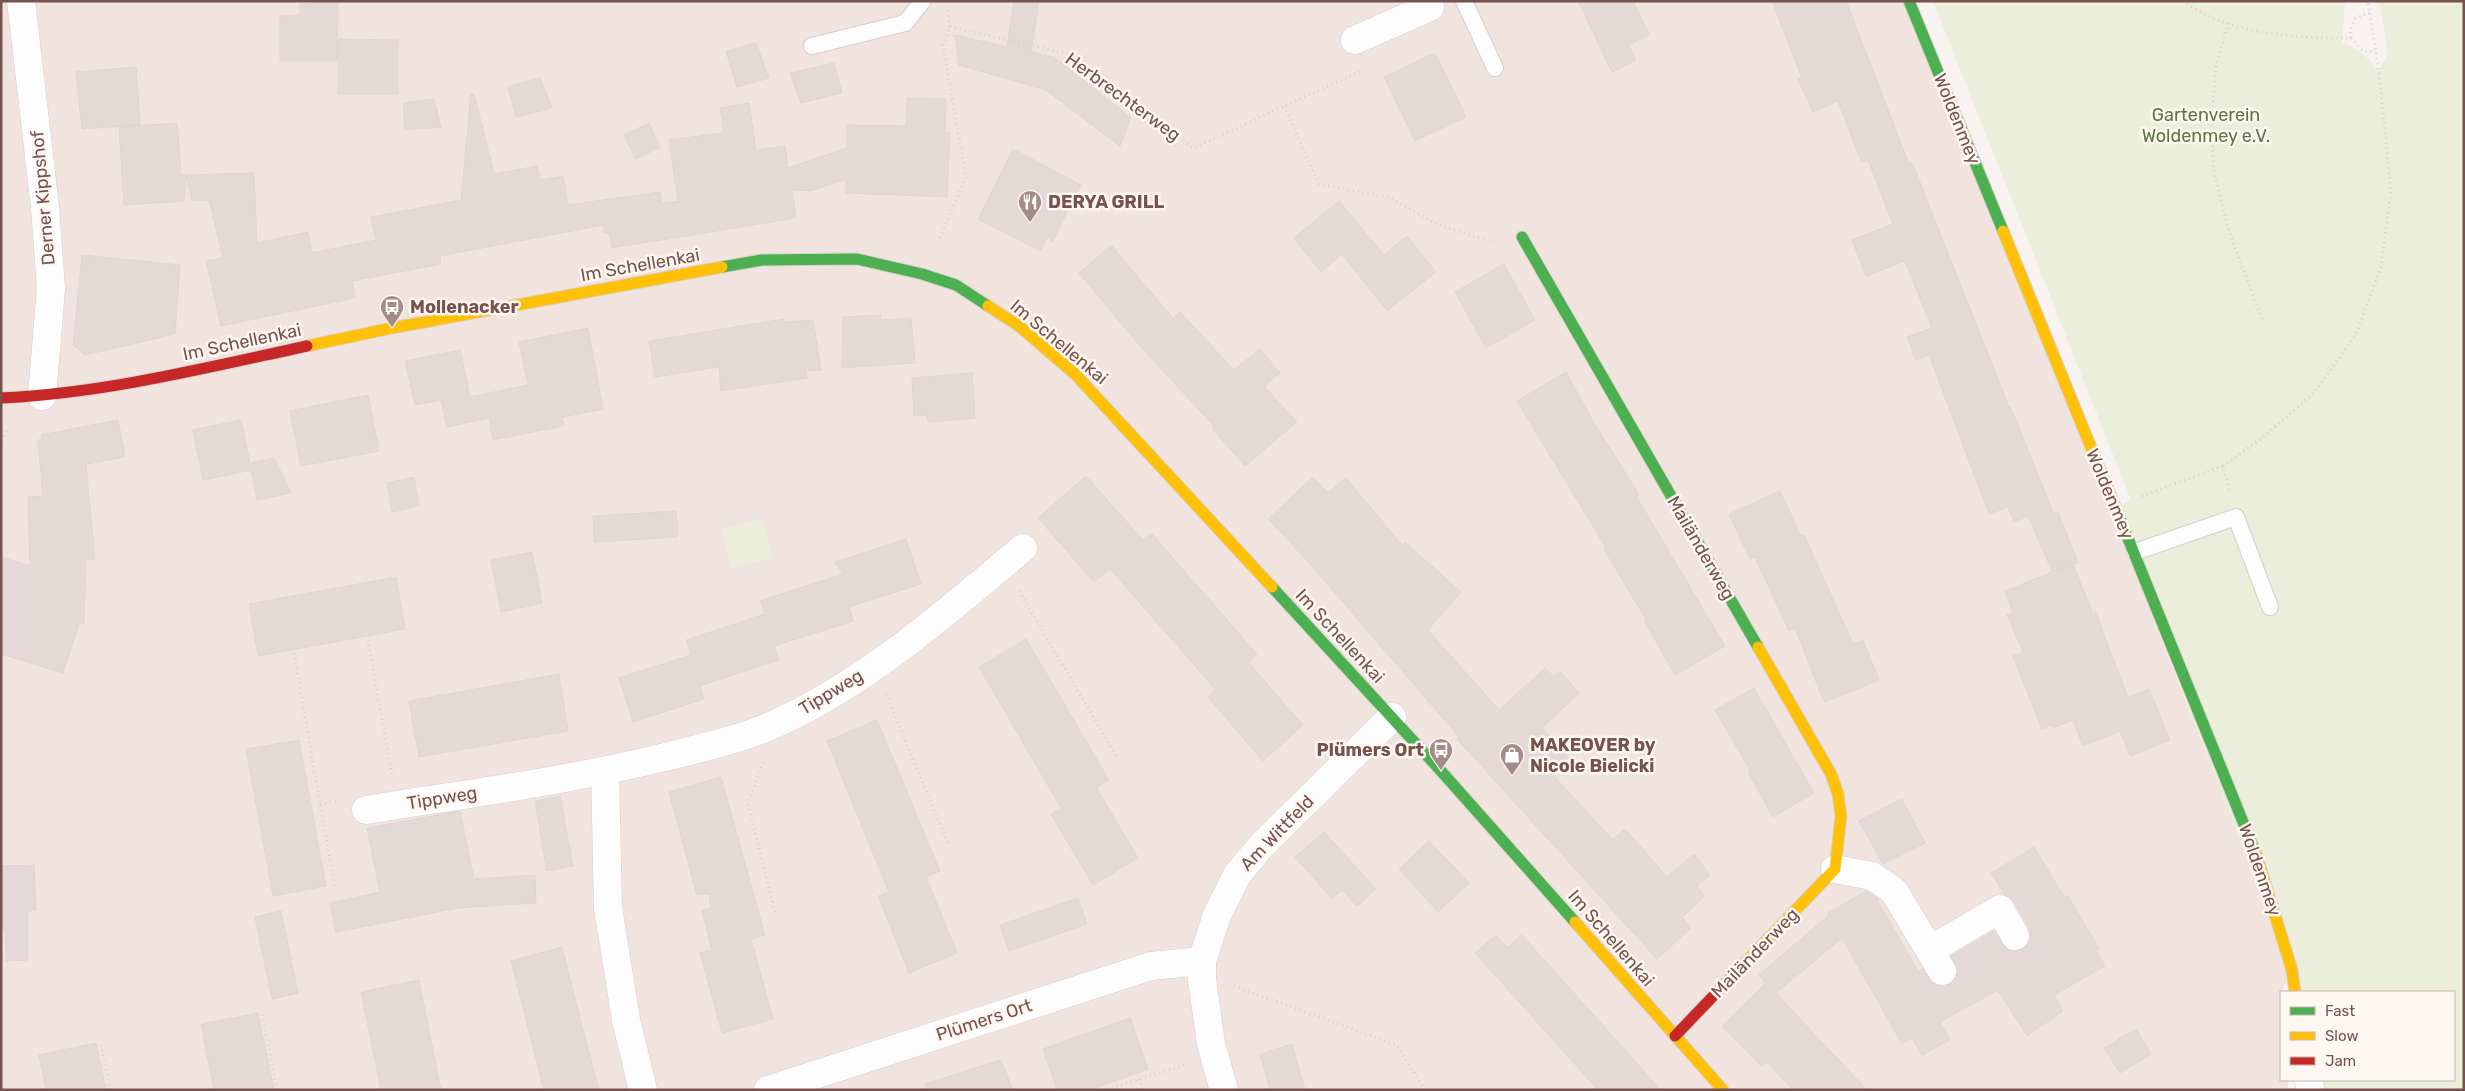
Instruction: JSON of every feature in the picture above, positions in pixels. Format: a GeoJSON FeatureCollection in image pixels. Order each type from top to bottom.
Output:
{"type":"FeatureCollection","features":[{"type":"Feature","properties":{"kind":"street","name":"Derner Kippshof"},"geometry":{"type":"LineString","coordinates":[[21,1],[45,207],[51,289],[42,396]]}},
{"type":"Feature","properties":{"kind":"street","name":"Woldenmey"},"geometry":{"type":"LineString","coordinates":[[1909,1],[2113,507],[2135,552],[2263,871],[2292,970],[2295,991]]}},
{"type":"Feature","properties":{"kind":"street"},"geometry":{"type":"LineString","coordinates":[[1355,40],[1434,3]]}},
{"type":"Feature","properties":{"kind":"street","name":"Mailänderweg"},"geometry":{"type":"LineString","coordinates":[[1522,237],[1831,774],[1838,794],[1841,816],[1835,869],[1675,1036]]}},
{"type":"Feature","properties":{"kind":"street","name":"Im Schellenkai"},"geometry":{"type":"LineString","coordinates":[[1,398],[42,396],[114,387],[392,328],[762,260],[857,259],[894,267],[956,285],[1019,326],[1075,374],[1392,717],[1723,1090]]}},
{"type":"Feature","properties":{"kind":"street","name":"Tippweg"},"geometry":{"type":"LineString","coordinates":[[366,810],[605,770],[712,746],[776,724],[828,696],[909,643],[1013,557]]}},
{"type":"Feature","properties":{"kind":"street","name":"Am Wittfeld"},"geometry":{"type":"LineString","coordinates":[[1224,1090],[1211,1044],[1202,970],[1217,915],[1237,875],[1262,845],[1392,717]]}},
{"type":"Feature","properties":{"kind":"street"},"geometry":{"type":"LineString","coordinates":[[605,770],[608,908],[626,1020],[643,1090]]}},
{"type":"Feature","properties":{"kind":"street"},"geometry":{"type":"LineString","coordinates":[[1835,869],[1872,876],[1894,890],[1936,961],[2000,909],[2015,936]]}},
{"type":"Feature","properties":{"kind":"street","name":"Plümers Ort"},"geometry":{"type":"LineString","coordinates":[[768,1090],[1151,966],[1202,970]]}},
{"type":"Feature","properties":{"kind":"lane"},"geometry":{"type":"LineString","coordinates":[[812,46],[905,24],[923,1]]}},
{"type":"Feature","properties":{"kind":"lane"},"geometry":{"type":"LineString","coordinates":[[1464,1],[1495,68]]}},
{"type":"Feature","properties":{"kind":"lane"},"geometry":{"type":"LineString","coordinates":[[2135,552],[2236,517],[2270,607]]}},
{"type":"Feature","properties":{"kind":"path"},"geometry":{"type":"LineString","coordinates":[[940,238],[966,177],[943,45],[950,27],[946,1]]}},
{"type":"Feature","properties":{"kind":"path"},"geometry":{"type":"LineString","coordinates":[[2183,1],[2229,24],[2267,33],[2351,38]]}},
{"type":"Feature","properties":{"kind":"path"},"geometry":{"type":"LineString","coordinates":[[2113,507],[2223,466],[2262,438],[2314,393],[2355,336],[2380,268],[2391,190],[2376,52],[2368,1]]}},
{"type":"Feature","properties":{"kind":"path"},"geometry":{"type":"LineString","coordinates":[[2370,12],[2355,19],[2350,30],[2351,38],[2363,51],[2376,52]]}},
{"type":"Feature","properties":{"kind":"path"},"geometry":{"type":"LineString","coordinates":[[2229,24],[2216,64],[2211,125],[2214,173],[2229,231],[2264,322]]}},
{"type":"Feature","properties":{"kind":"path","name":"Herbrechterweg"},"geometry":{"type":"LineString","coordinates":[[950,27],[1066,53],[1193,148],[1368,67]]}},
{"type":"Feature","properties":{"kind":"path"},"geometry":{"type":"LineString","coordinates":[[1284,106],[1319,184],[1391,198],[1438,225],[1501,244],[1522,237]]}},
{"type":"Feature","properties":{"kind":"path"},"geometry":{"type":"LineString","coordinates":[[2223,466],[2236,517]]}},
{"type":"Feature","properties":{"kind":"path"},"geometry":{"type":"LineString","coordinates":[[1013,557],[1117,757]]}},
{"type":"Feature","properties":{"kind":"path"},"geometry":{"type":"LineString","coordinates":[[368,640],[397,806]]}},
{"type":"Feature","properties":{"kind":"path"},"geometry":{"type":"LineString","coordinates":[[294,654],[335,888]]}},
{"type":"Feature","properties":{"kind":"path"},"geometry":{"type":"LineString","coordinates":[[874,666],[949,846]]}},
{"type":"Feature","properties":{"kind":"path"},"geometry":{"type":"LineString","coordinates":[[776,724],[748,804],[776,916]]}},
{"type":"Feature","properties":{"kind":"path"},"geometry":{"type":"LineString","coordinates":[[1202,970],[1222,982],[1396,1045],[1425,1090]]}},
{"type":"Feature","properties":{"kind":"path"},"geometry":{"type":"LineString","coordinates":[[262,1015],[277,1090]]}},
{"type":"Feature","properties":{"kind":"path"},"geometry":{"type":"LineString","coordinates":[[101,1045],[110,1090]]}},
{"type":"Feature","properties":{"kind":"path"},"geometry":{"type":"LineString","coordinates":[[1107,1090],[1193,1062]]}},
{"type":"Feature","properties":{"kind":"path"},"geometry":{"type":"LineString","coordinates":[[1139,1079],[1143,1090]]}},
{"type":"Feature","properties":{"kind":"shaded area"},"geometry":{"type":"Polygon","coordinates":[[[1,1],[1909,1],[2292,970],[2280,991],[2280,1081],[2288,1081],[2288,1090],[1,1090],[1,1]]]}},
{"type":"Feature","properties":{"kind":"green space","name":"Gartenverein Woldenmey e.V."},"geometry":{"type":"Polygon","coordinates":[[[1933,1],[2345,1],[2342,43],[2353,47],[2363,54],[2379,71],[2388,52],[2379,1],[2464,1],[2464,1090],[2322,1090],[2319,1081],[2455,1081],[2455,991],[2297,991],[2113,507],[2131,500],[1933,1]]]}},
{"type":"Feature","properties":{"kind":"green space"},"geometry":{"type":"Polygon","coordinates":[[[762,518],[773,558],[731,569],[721,529],[762,518]]]}},
{"type":"Feature","properties":{"kind":"building"},"geometry":{"type":"Polygon","coordinates":[[[313,1],[338,1],[337,61],[280,61],[280,16],[300,15],[300,4],[313,4],[313,1]]]}},
{"type":"Feature","properties":{"kind":"building"},"geometry":{"type":"Polygon","coordinates":[[[1014,1],[1039,1],[1031,52],[1054,57],[1131,118],[1120,146],[1046,90],[959,65],[955,35],[1007,47],[1014,1]]]}},
{"type":"Feature","properties":{"kind":"building"},"geometry":{"type":"Polygon","coordinates":[[[1578,1],[1633,1],[1649,35],[1628,45],[1636,60],[1612,72],[1578,1]]]}},
{"type":"Feature","properties":{"kind":"building"},"geometry":{"type":"Polygon","coordinates":[[[1772,1],[1846,1],[1909,164],[1912,162],[2009,407],[2054,514],[2058,512],[2078,562],[2073,564],[2093,614],[2096,613],[2128,698],[2149,689],[2170,740],[2130,756],[2120,731],[2083,746],[2073,720],[2053,728],[2051,725],[2042,729],[2013,656],[2023,652],[2007,615],[2013,612],[2005,591],[2072,564],[2052,571],[2028,516],[2014,522],[2008,507],[1989,514],[1929,355],[1916,360],[1907,337],[1932,328],[1905,261],[1866,276],[1852,240],[1893,224],[1868,160],[1862,163],[1838,101],[1813,112],[1798,79],[1802,78],[1772,1]]]}},
{"type":"Feature","properties":{"kind":"building"},"geometry":{"type":"Polygon","coordinates":[[[338,39],[398,40],[398,94],[338,94],[338,39]]]}},
{"type":"Feature","properties":{"kind":"building"},"geometry":{"type":"Polygon","coordinates":[[[756,43],[769,78],[737,87],[726,51],[756,43]]]}},
{"type":"Feature","properties":{"kind":"building"},"geometry":{"type":"Polygon","coordinates":[[[1435,53],[1466,117],[1415,141],[1384,77],[1435,53]]]}},
{"type":"Feature","properties":{"kind":"building"},"geometry":{"type":"Polygon","coordinates":[[[834,63],[842,93],[801,103],[790,73],[834,63]]]}},
{"type":"Feature","properties":{"kind":"building"},"geometry":{"type":"Polygon","coordinates":[[[136,67],[140,125],[82,129],[76,72],[136,67]]]}},
{"type":"Feature","properties":{"kind":"building"},"geometry":{"type":"Polygon","coordinates":[[[540,78],[552,108],[516,117],[508,86],[540,78]]]}},
{"type":"Feature","properties":{"kind":"building"},"geometry":{"type":"Polygon","coordinates":[[[471,94],[474,94],[494,174],[537,166],[540,180],[563,176],[568,205],[660,192],[662,203],[678,201],[669,140],[724,133],[720,108],[749,103],[756,150],[785,146],[788,168],[847,148],[847,125],[906,126],[907,98],[946,99],[945,133],[950,133],[947,197],[846,193],[846,179],[811,191],[792,190],[796,218],[612,248],[609,232],[604,233],[603,225],[440,256],[441,264],[352,281],[355,298],[221,326],[206,261],[223,258],[209,200],[192,201],[186,175],[254,173],[257,243],[308,232],[312,253],[376,240],[371,217],[461,200],[471,94]]]}},
{"type":"Feature","properties":{"kind":"building"},"geometry":{"type":"Polygon","coordinates":[[[434,99],[441,127],[405,130],[403,103],[434,99]]]}},
{"type":"Feature","properties":{"kind":"building"},"geometry":{"type":"Polygon","coordinates":[[[177,123],[181,175],[186,175],[184,201],[124,205],[119,127],[177,123]]]}},
{"type":"Feature","properties":{"kind":"building"},"geometry":{"type":"Polygon","coordinates":[[[649,123],[660,147],[636,159],[624,135],[649,123]]]}},
{"type":"Feature","properties":{"kind":"building"},"geometry":{"type":"Polygon","coordinates":[[[1013,149],[1081,185],[1052,242],[1048,236],[1040,251],[978,219],[1013,149]]]}},
{"type":"Feature","properties":{"kind":"building"},"geometry":{"type":"Polygon","coordinates":[[[1339,201],[1384,255],[1407,236],[1436,272],[1387,311],[1342,254],[1321,272],[1294,238],[1339,201]]]}},
{"type":"Feature","properties":{"kind":"building"},"geometry":{"type":"Polygon","coordinates":[[[1111,245],[1173,318],[1180,312],[1234,370],[1260,349],[1280,373],[1264,386],[1297,422],[1245,466],[1212,428],[1214,426],[1141,347],[1079,273],[1111,245]]]}},
{"type":"Feature","properties":{"kind":"building"},"geometry":{"type":"Polygon","coordinates":[[[82,255],[180,265],[175,334],[85,355],[73,345],[82,255]]]}},
{"type":"Feature","properties":{"kind":"building"},"geometry":{"type":"Polygon","coordinates":[[[1504,264],[1535,320],[1486,348],[1455,292],[1504,264]]]}},
{"type":"Feature","properties":{"kind":"building"},"geometry":{"type":"Polygon","coordinates":[[[881,315],[881,320],[911,318],[915,363],[842,368],[843,317],[881,315]]]}},
{"type":"Feature","properties":{"kind":"building"},"geometry":{"type":"Polygon","coordinates":[[[784,319],[784,322],[813,320],[821,370],[806,371],[807,378],[721,391],[719,367],[655,377],[649,341],[784,319]]]}},
{"type":"Feature","properties":{"kind":"building"},"geometry":{"type":"Polygon","coordinates":[[[588,328],[603,409],[562,417],[564,426],[493,440],[489,418],[447,427],[441,400],[415,405],[405,361],[460,350],[470,397],[528,385],[519,342],[588,328]]]}},
{"type":"Feature","properties":{"kind":"building"},"geometry":{"type":"Polygon","coordinates":[[[1566,372],[1594,423],[1639,494],[1636,496],[1725,646],[1675,675],[1645,622],[1647,621],[1604,549],[1606,548],[1517,401],[1566,372]]]}},
{"type":"Feature","properties":{"kind":"building"},"geometry":{"type":"Polygon","coordinates":[[[972,373],[975,418],[928,422],[927,415],[914,416],[912,378],[972,373]]]}},
{"type":"Feature","properties":{"kind":"building"},"geometry":{"type":"Polygon","coordinates":[[[368,395],[379,451],[301,466],[290,411],[368,395]]]}},
{"type":"Feature","properties":{"kind":"building"},"geometry":{"type":"Polygon","coordinates":[[[118,420],[125,457],[86,464],[95,559],[86,559],[84,624],[79,624],[63,673],[1,654],[1,557],[30,566],[28,497],[43,496],[38,440],[42,439],[41,435],[118,420]]]}},
{"type":"Feature","properties":{"kind":"building"},"geometry":{"type":"Polygon","coordinates":[[[241,420],[250,463],[274,458],[291,493],[257,500],[251,470],[203,480],[193,430],[241,420]]]}},
{"type":"Feature","properties":{"kind":"building"},"geometry":{"type":"Polygon","coordinates":[[[1086,476],[1143,540],[1151,533],[1257,654],[1248,662],[1303,725],[1263,761],[1208,697],[1216,690],[1110,569],[1094,582],[1038,518],[1086,476]]]}},
{"type":"Feature","properties":{"kind":"building"},"geometry":{"type":"Polygon","coordinates":[[[414,477],[419,506],[392,512],[387,483],[414,477]]]}},
{"type":"Feature","properties":{"kind":"building"},"geometry":{"type":"Polygon","coordinates":[[[1313,477],[1328,493],[1346,478],[1402,545],[1405,542],[1461,592],[1428,630],[1499,710],[1545,668],[1554,677],[1560,671],[1579,693],[1542,728],[1569,758],[1552,774],[1613,840],[1625,829],[1667,877],[1694,854],[1710,875],[1696,886],[1705,896],[1682,917],[1691,928],[1657,959],[1457,739],[1459,737],[1312,566],[1268,519],[1313,477]]]}},
{"type":"Feature","properties":{"kind":"building"},"geometry":{"type":"Polygon","coordinates":[[[1780,491],[1801,536],[1804,535],[1853,644],[1863,640],[1879,680],[1824,702],[1795,628],[1789,631],[1755,557],[1750,559],[1729,514],[1780,491]]]}},
{"type":"Feature","properties":{"kind":"building"},"geometry":{"type":"Polygon","coordinates":[[[676,511],[678,537],[594,542],[593,516],[676,511]]]}},
{"type":"Feature","properties":{"kind":"building"},"geometry":{"type":"Polygon","coordinates":[[[906,539],[921,584],[849,607],[853,621],[774,646],[779,660],[700,686],[704,699],[633,722],[619,678],[691,655],[686,640],[765,614],[760,601],[843,574],[835,562],[906,539]]]}},
{"type":"Feature","properties":{"kind":"building"},"geometry":{"type":"Polygon","coordinates":[[[532,552],[542,603],[501,612],[491,560],[532,552]]]}},
{"type":"Feature","properties":{"kind":"building"},"geometry":{"type":"Polygon","coordinates":[[[396,577],[405,629],[258,656],[249,604],[396,577]]]}},
{"type":"Feature","properties":{"kind":"building"},"geometry":{"type":"Polygon","coordinates":[[[1026,639],[1109,780],[1096,787],[1138,858],[1093,885],[1051,814],[1061,808],[979,667],[1026,639]]]}},
{"type":"Feature","properties":{"kind":"building"},"geometry":{"type":"Polygon","coordinates":[[[559,674],[568,731],[419,757],[409,701],[559,674]]]}},
{"type":"Feature","properties":{"kind":"building"},"geometry":{"type":"Polygon","coordinates":[[[1754,688],[1814,793],[1773,817],[1748,772],[1750,770],[1715,710],[1754,688]]]}},
{"type":"Feature","properties":{"kind":"building"},"geometry":{"type":"Polygon","coordinates":[[[877,720],[940,871],[926,877],[957,953],[909,973],[878,896],[889,892],[827,741],[877,720]]]}},
{"type":"Feature","properties":{"kind":"building"},"geometry":{"type":"Polygon","coordinates":[[[299,740],[326,886],[273,896],[246,749],[299,740]]]}},
{"type":"Feature","properties":{"kind":"building"},"geometry":{"type":"Polygon","coordinates":[[[721,777],[765,935],[751,939],[773,1019],[722,1033],[700,953],[712,950],[702,911],[711,908],[709,894],[697,895],[669,792],[721,777]]]}},
{"type":"Feature","properties":{"kind":"building"},"geometry":{"type":"Polygon","coordinates":[[[560,796],[573,866],[547,871],[535,801],[560,796]]]}},
{"type":"Feature","properties":{"kind":"building"},"geometry":{"type":"Polygon","coordinates":[[[1902,799],[1925,843],[1883,864],[1859,821],[1902,799]]]}},
{"type":"Feature","properties":{"kind":"building"},"geometry":{"type":"Polygon","coordinates":[[[460,811],[474,879],[535,875],[536,903],[458,908],[336,932],[330,903],[380,892],[367,828],[460,811]]]}},
{"type":"Feature","properties":{"kind":"building"},"geometry":{"type":"Polygon","coordinates":[[[1324,832],[1376,889],[1357,906],[1342,890],[1332,899],[1295,857],[1324,832]]]}},
{"type":"Feature","properties":{"kind":"building"},"geometry":{"type":"Polygon","coordinates":[[[1429,841],[1469,883],[1438,912],[1399,869],[1429,841]]]}},
{"type":"Feature","properties":{"kind":"building"},"geometry":{"type":"Polygon","coordinates":[[[2034,847],[2065,898],[2068,896],[2099,949],[2096,951],[2105,966],[2054,995],[2063,1011],[2027,1036],[1998,990],[1940,1022],[1950,1040],[1922,1055],[1912,1038],[1902,1044],[1842,938],[1776,993],[1867,1090],[1793,1090],[1767,1062],[1762,1067],[1722,1026],[1766,983],[1759,975],[1829,915],[1828,913],[1866,891],[1876,898],[1918,971],[1923,969],[1935,985],[1943,987],[1955,979],[1958,970],[1951,956],[1994,931],[2007,949],[2014,952],[2023,949],[2029,944],[2031,937],[2029,928],[2014,901],[2004,894],[1991,873],[2034,847]]]}},
{"type":"Feature","properties":{"kind":"building"},"geometry":{"type":"Polygon","coordinates":[[[34,865],[36,910],[28,911],[28,960],[6,961],[5,930],[1,930],[2,866],[34,865]]]}},
{"type":"Feature","properties":{"kind":"building"},"geometry":{"type":"Polygon","coordinates":[[[1078,898],[1087,924],[1009,951],[1000,925],[1078,898]]]}},
{"type":"Feature","properties":{"kind":"building"},"geometry":{"type":"Polygon","coordinates":[[[281,911],[298,993],[272,999],[255,917],[281,911]]]}},
{"type":"Feature","properties":{"kind":"building"},"geometry":{"type":"Polygon","coordinates":[[[1496,935],[1507,947],[1522,935],[1661,1090],[1598,1090],[1475,953],[1496,935]]]}},
{"type":"Feature","properties":{"kind":"building"},"geometry":{"type":"Polygon","coordinates":[[[562,947],[599,1090],[544,1090],[511,961],[562,947]]]}},
{"type":"Feature","properties":{"kind":"building"},"geometry":{"type":"Polygon","coordinates":[[[419,980],[441,1090],[381,1090],[361,992],[419,980]]]}},
{"type":"Feature","properties":{"kind":"building"},"geometry":{"type":"Polygon","coordinates":[[[258,1013],[274,1090],[214,1090],[201,1024],[258,1013]]]}},
{"type":"Feature","properties":{"kind":"building"},"geometry":{"type":"Polygon","coordinates":[[[1130,1018],[1148,1069],[1090,1090],[1057,1090],[1043,1049],[1130,1018]]]}},
{"type":"Feature","properties":{"kind":"building"},"geometry":{"type":"Polygon","coordinates":[[[2136,1029],[2151,1054],[2120,1073],[2104,1048],[2136,1029]]]}},
{"type":"Feature","properties":{"kind":"building"},"geometry":{"type":"Polygon","coordinates":[[[96,1043],[106,1090],[46,1090],[39,1055],[96,1043]]]}},
{"type":"Feature","properties":{"kind":"building"},"geometry":{"type":"Polygon","coordinates":[[[1292,1044],[1305,1090],[1270,1090],[1260,1054],[1292,1044]]]}},
{"type":"Feature","properties":{"kind":"building"},"geometry":{"type":"Polygon","coordinates":[[[1001,1060],[1013,1090],[926,1090],[925,1084],[1001,1060]]]}},
{"type":"Feature","properties":{"kind":"traffic: fast"},"geometry":{"type":"LineString","coordinates":[[1909,1],[2003,231]]}},
{"type":"Feature","properties":{"kind":"traffic: fast"},"geometry":{"type":"LineString","coordinates":[[1522,237],[1758,647]]}},
{"type":"Feature","properties":{"kind":"traffic: fast"},"geometry":{"type":"LineString","coordinates":[[722,267],[762,260],[857,259],[922,274],[956,285],[988,306]]}},
{"type":"Feature","properties":{"kind":"traffic: fast"},"geometry":{"type":"LineString","coordinates":[[2114,504],[2256,854]]}},
{"type":"Feature","properties":{"kind":"traffic: fast"},"geometry":{"type":"LineString","coordinates":[[1272,587],[1441,771],[1575,922]]}},
{"type":"Feature","properties":{"kind":"traffic: slow"},"geometry":{"type":"LineString","coordinates":[[2003,231],[2114,504]]}},
{"type":"Feature","properties":{"kind":"traffic: slow"},"geometry":{"type":"LineString","coordinates":[[307,346],[392,328],[722,267]]}},
{"type":"Feature","properties":{"kind":"traffic: slow"},"geometry":{"type":"LineString","coordinates":[[988,306],[1019,326],[1075,374],[1272,587]]}},
{"type":"Feature","properties":{"kind":"traffic: slow"},"geometry":{"type":"LineString","coordinates":[[1742,966],[1835,869],[1841,816],[1838,794],[1831,774],[1758,647]]}},
{"type":"Feature","properties":{"kind":"traffic: slow"},"geometry":{"type":"LineString","coordinates":[[2256,854],[2292,970],[2295,991]]}},
{"type":"Feature","properties":{"kind":"traffic: slow"},"geometry":{"type":"LineString","coordinates":[[1575,922],[1723,1090]]}},
{"type":"Feature","properties":{"kind":"traffic: jam"},"geometry":{"type":"LineString","coordinates":[[1,398],[78,391],[117,385],[193,371],[307,346]]}},
{"type":"Feature","properties":{"kind":"traffic: jam"},"geometry":{"type":"LineString","coordinates":[[1675,1036],[1742,966]]}},
{"type":"Feature","properties":{"kind":"place","name":"DERYA GRILL"},"geometry":{"type":"Point","coordinates":[1030,223]}},
{"type":"Feature","properties":{"kind":"place","name":"Mollenacker"},"geometry":{"type":"Point","coordinates":[392,328]}},
{"type":"Feature","properties":{"kind":"place","name":"Plümers Ort"},"geometry":{"type":"Point","coordinates":[1441,771]}},
{"type":"Feature","properties":{"kind":"place","name":"MAKEOVER by Nicole Bielicki"},"geometry":{"type":"Point","coordinates":[1512,776]}}]}
